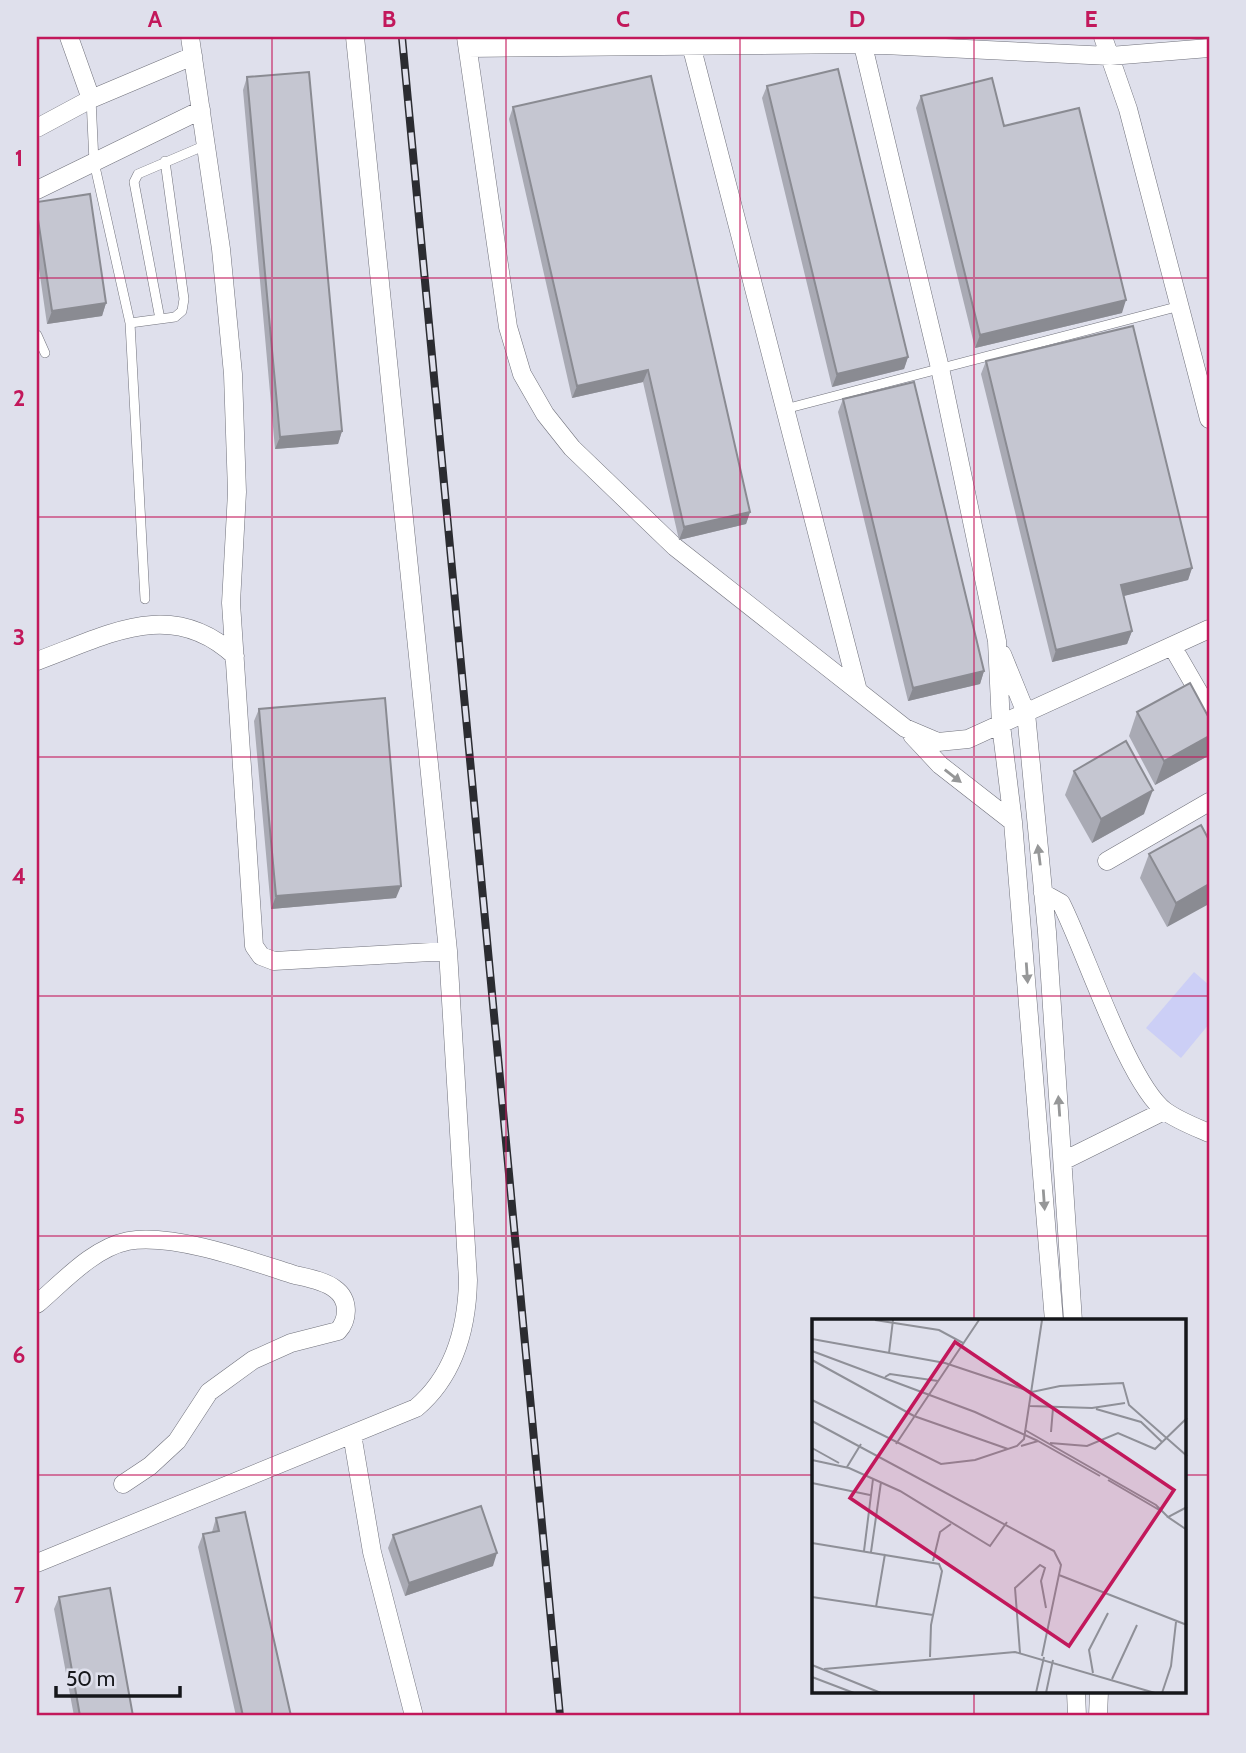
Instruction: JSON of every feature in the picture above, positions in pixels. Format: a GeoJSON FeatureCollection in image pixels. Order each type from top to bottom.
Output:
{"type":"FeatureCollection","features":[{"type":"Feature","properties":{"kind":"street"},"geometry":{"type":"LineString","coordinates":[[69,37],[91,99]]}},
{"type":"Feature","properties":{"kind":"street"},"geometry":{"type":"LineString","coordinates":[[190,37],[222,249],[233,374],[236,492],[231,603],[253,940],[257,952],[274,961],[448,951]]}},
{"type":"Feature","properties":{"kind":"street"},"geometry":{"type":"LineString","coordinates":[[37,1563],[416,1408],[428,1398],[451,1364],[465,1320],[468,1280],[448,951],[355,37]]}},
{"type":"Feature","properties":{"kind":"street"},"geometry":{"type":"LineString","coordinates":[[1103,37],[1129,109],[1209,419]]}},
{"type":"Feature","properties":{"kind":"street"},"geometry":{"type":"LineString","coordinates":[[689,40],[858,691]]}},
{"type":"Feature","properties":{"kind":"street"},"geometry":{"type":"LineString","coordinates":[[1013,822],[940,765],[905,728],[675,547],[572,448],[534,396],[518,363],[508,327],[467,42],[862,40],[966,43],[1110,56],[1209,48]]}},
{"type":"Feature","properties":{"kind":"street"},"geometry":{"type":"LineString","coordinates":[[862,40],[940,368],[997,641],[1001,725],[1013,822],[1054,1319]]}},
{"type":"Feature","properties":{"kind":"street"},"geometry":{"type":"LineString","coordinates":[[37,128],[91,99],[193,56]]}},
{"type":"Feature","properties":{"kind":"street"},"geometry":{"type":"LineString","coordinates":[[37,190],[201,110]]}},
{"type":"Feature","properties":{"kind":"street"},"geometry":{"type":"LineString","coordinates":[[37,661],[134,625],[161,623],[200,632],[235,656]]}},
{"type":"Feature","properties":{"kind":"street"},"geometry":{"type":"LineString","coordinates":[[905,728],[926,740],[948,743],[968,739],[1209,629]]}},
{"type":"Feature","properties":{"kind":"street"},"geometry":{"type":"LineString","coordinates":[[997,641],[1026,713],[1043,893],[1073,1319]]}},
{"type":"Feature","properties":{"kind":"street"},"geometry":{"type":"LineString","coordinates":[[1172,646],[1209,710]]}},
{"type":"Feature","properties":{"kind":"street"},"geometry":{"type":"LineString","coordinates":[[1107,861],[1209,802]]}},
{"type":"Feature","properties":{"kind":"street"},"geometry":{"type":"LineString","coordinates":[[1043,893],[1061,903],[1127,1051],[1164,1111],[1209,1133]]}},
{"type":"Feature","properties":{"kind":"street"},"geometry":{"type":"LineString","coordinates":[[1063,1161],[1164,1111]]}},
{"type":"Feature","properties":{"kind":"street"},"geometry":{"type":"LineString","coordinates":[[37,1304],[99,1253],[117,1244],[137,1240],[226,1253],[331,1286],[345,1301],[346,1314],[338,1331],[290,1343],[253,1360],[209,1392],[177,1441],[150,1466],[123,1484]]}},
{"type":"Feature","properties":{"kind":"street"},"geometry":{"type":"LineString","coordinates":[[352,1434],[372,1552],[414,1716]]}},
{"type":"Feature","properties":{"kind":"street"},"geometry":{"type":"LineString","coordinates":[[1076,1694],[1077,1716]]}},
{"type":"Feature","properties":{"kind":"street"},"geometry":{"type":"LineString","coordinates":[[1098,1716],[1099,1694]]}},
{"type":"Feature","properties":{"kind":"lane"},"geometry":{"type":"LineString","coordinates":[[91,99],[94,162],[130,323],[145,599]]}},
{"type":"Feature","properties":{"kind":"lane"},"geometry":{"type":"LineString","coordinates":[[160,319],[134,182],[138,174],[206,145]]}},
{"type":"Feature","properties":{"kind":"lane"},"geometry":{"type":"LineString","coordinates":[[130,323],[175,317],[182,311],[184,299],[165,161]]}},
{"type":"Feature","properties":{"kind":"lane"},"geometry":{"type":"LineString","coordinates":[[785,409],[1180,306]]}},
{"type":"Feature","properties":{"kind":"lane"},"geometry":{"type":"LineString","coordinates":[[37,335],[45,353]]}},
{"type":"Feature","properties":{"kind":"shaded area"},"geometry":{"type":"Polygon","coordinates":[[[1194,972],[1209,985],[1209,1024],[1181,1058],[1146,1028],[1194,972]]]}},
{"type":"Feature","properties":{"kind":"building"},"geometry":{"type":"Polygon","coordinates":[[[838,69],[908,357],[837,374],[767,86],[838,69]]]}},
{"type":"Feature","properties":{"kind":"building"},"geometry":{"type":"Polygon","coordinates":[[[309,72],[342,431],[280,437],[247,77],[309,72]]]}},
{"type":"Feature","properties":{"kind":"building"},"geometry":{"type":"Polygon","coordinates":[[[651,76],[750,512],[684,527],[648,370],[577,386],[513,107],[651,76]]]}},
{"type":"Feature","properties":{"kind":"building"},"geometry":{"type":"Polygon","coordinates":[[[992,78],[1004,126],[1079,108],[1126,300],[980,335],[921,96],[992,78]]]}},
{"type":"Feature","properties":{"kind":"building"},"geometry":{"type":"Polygon","coordinates":[[[90,194],[106,303],[52,311],[37,202],[90,194]]]}},
{"type":"Feature","properties":{"kind":"building"},"geometry":{"type":"Polygon","coordinates":[[[1133,326],[1192,568],[1121,585],[1132,631],[1056,650],[986,361],[1133,326]]]}},
{"type":"Feature","properties":{"kind":"building"},"geometry":{"type":"Polygon","coordinates":[[[914,382],[984,671],[913,688],[843,399],[914,382]]]}},
{"type":"Feature","properties":{"kind":"building"},"geometry":{"type":"Polygon","coordinates":[[[1190,683],[1209,718],[1209,736],[1164,761],[1137,712],[1190,683]]]}},
{"type":"Feature","properties":{"kind":"building"},"geometry":{"type":"Polygon","coordinates":[[[385,698],[401,886],[276,896],[259,709],[385,698]]]}},
{"type":"Feature","properties":{"kind":"building"},"geometry":{"type":"Polygon","coordinates":[[[1126,741],[1153,790],[1101,819],[1074,771],[1126,741]]]}},
{"type":"Feature","properties":{"kind":"building"},"geometry":{"type":"Polygon","coordinates":[[[1201,825],[1209,840],[1209,884],[1176,903],[1149,854],[1201,825]]]}},
{"type":"Feature","properties":{"kind":"building"},"geometry":{"type":"Polygon","coordinates":[[[481,1506],[497,1553],[409,1583],[393,1535],[481,1506]]]}},
{"type":"Feature","properties":{"kind":"building"},"geometry":{"type":"Polygon","coordinates":[[[245,1512],[291,1716],[243,1716],[203,1534],[219,1531],[216,1518],[245,1512]]]}},
{"type":"Feature","properties":{"kind":"building"},"geometry":{"type":"Polygon","coordinates":[[[110,1588],[133,1716],[80,1716],[59,1597],[110,1588]]]}},
{"type":"Feature","properties":{"kind":"railway"},"geometry":{"type":"LineString","coordinates":[[402,37],[560,1716]]}}]}
